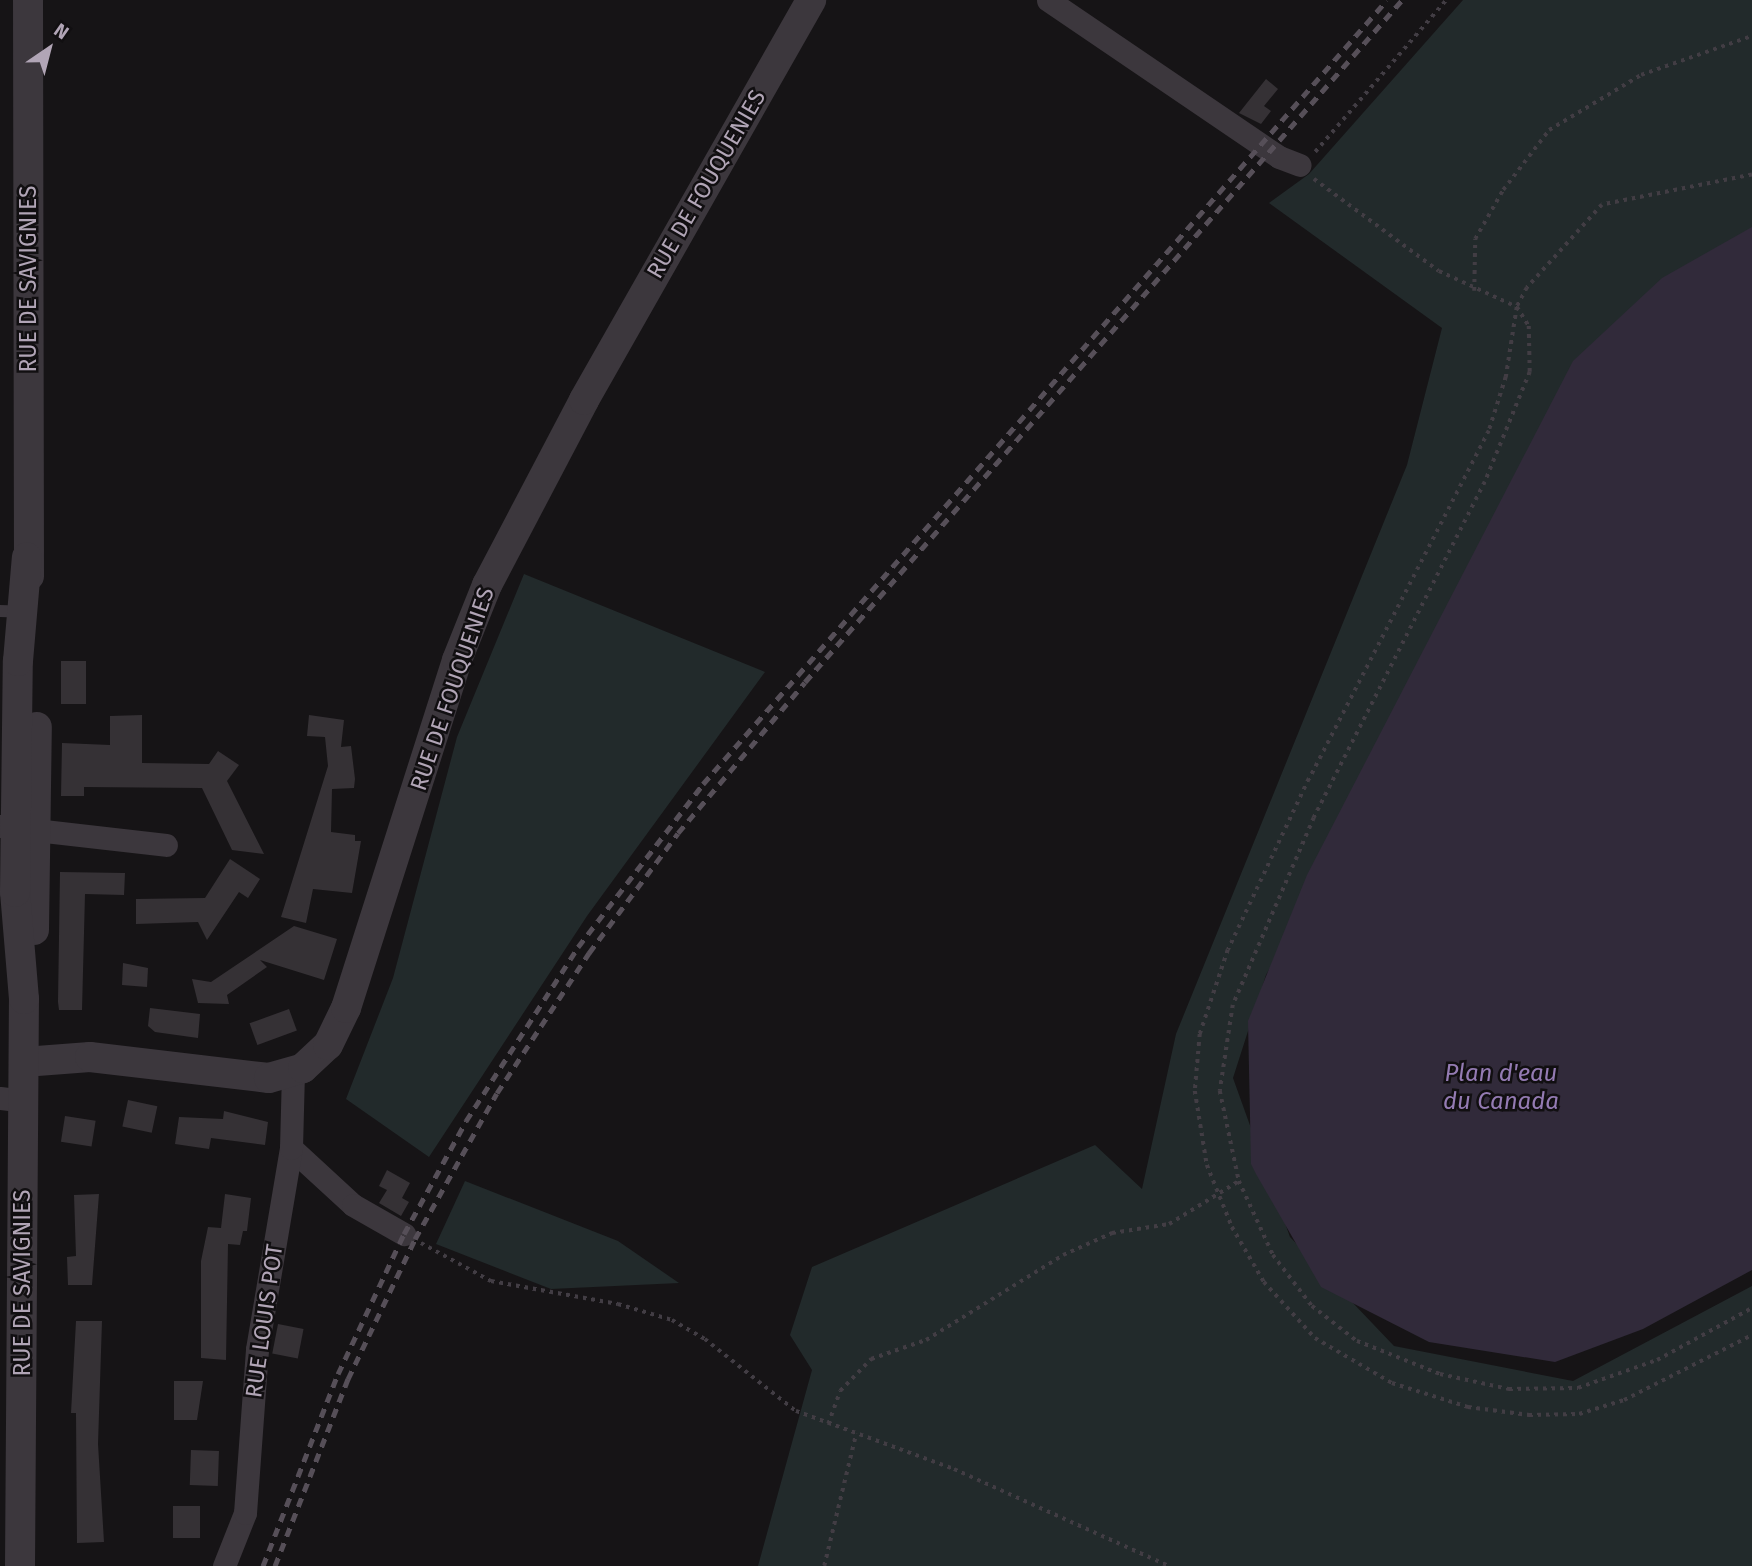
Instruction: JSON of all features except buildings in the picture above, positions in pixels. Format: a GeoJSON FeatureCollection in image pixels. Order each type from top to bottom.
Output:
{"type":"FeatureCollection","features":[{"type":"Feature","properties":{"kind":"street","name":"RUE DE SAVIGNIES"},"geometry":{"type":"LineString","coordinates":[[20,1566],[12,1100],[24,1062],[24,999],[34,926],[17,828],[18,612],[27,558],[28,0]]}},
{"type":"Feature","properties":{"kind":"street","name":"RUE DE FOUQUENIES"},"geometry":{"type":"LineString","coordinates":[[293,1073],[319,1055],[341,1023],[457,660],[487,585],[584,400],[811,0]]}},
{"type":"Feature","properties":{"kind":"street"},"geometry":{"type":"LineString","coordinates":[[1048,0],[1270,151],[1300,165]]}},
{"type":"Feature","properties":{"kind":"street"},"geometry":{"type":"LineString","coordinates":[[17,828],[166,845]]}},
{"type":"Feature","properties":{"kind":"street"},"geometry":{"type":"LineString","coordinates":[[24,1062],[90,1058],[255,1077],[293,1073]]}},
{"type":"Feature","properties":{"kind":"street","name":"RUE LOUIS POT"},"geometry":{"type":"LineString","coordinates":[[224,1566],[245,1513],[257,1349],[291,1148],[293,1073]]}},
{"type":"Feature","properties":{"kind":"street"},"geometry":{"type":"LineString","coordinates":[[291,1148],[353,1205],[404,1234]]}},
{"type":"Feature","properties":{"kind":"path"},"geometry":{"type":"LineString","coordinates":[[1446,0],[1338,131],[1300,165],[1375,226],[1474,291],[1517,307],[1531,337],[1522,398],[1476,501],[1307,833],[1230,1013],[1220,1091],[1239,1181],[1273,1255],[1312,1306],[1357,1341],[1440,1374],[1509,1389],[1578,1388],[1657,1360],[1752,1308]]}},
{"type":"Feature","properties":{"kind":"path"},"geometry":{"type":"LineString","coordinates":[[1474,291],[1475,239],[1503,190],[1549,130],[1632,79],[1752,36]]}},
{"type":"Feature","properties":{"kind":"path"},"geometry":{"type":"LineString","coordinates":[[1752,175],[1602,205],[1543,267],[1517,307],[1506,377],[1489,431],[1308,779],[1232,942],[1209,1005],[1195,1091],[1201,1145],[1217,1192],[1252,1265],[1315,1338],[1373,1374],[1449,1402],[1529,1415],[1578,1414],[1624,1400],[1752,1335]]}},
{"type":"Feature","properties":{"kind":"path"},"geometry":{"type":"LineString","coordinates":[[828,1424],[840,1391],[871,1359],[937,1335],[1063,1255],[1111,1233],[1169,1224],[1217,1192],[1239,1181]]}},
{"type":"Feature","properties":{"kind":"path"},"geometry":{"type":"LineString","coordinates":[[404,1234],[491,1281],[618,1304],[672,1320],[705,1339],[787,1406],[828,1424],[954,1469],[1169,1566]]}},
{"type":"Feature","properties":{"kind":"path"},"geometry":{"type":"LineString","coordinates":[[824,1566],[856,1434]]}},
{"type":"Feature","properties":{"kind":"shaded area"},"geometry":{"type":"Polygon","coordinates":[[[1463,0],[1752,0],[1752,257],[1548,458],[1266,975],[1233,1078],[1290,1237],[1394,1346],[1573,1381],[1752,1286],[1752,1566],[758,1566],[812,1370],[790,1335],[812,1267],[1095,1145],[1142,1189],[1176,1034],[1407,465],[1442,328],[1269,203],[1309,174],[1463,0]]]}},
{"type":"Feature","properties":{"kind":"shaded area"},"geometry":{"type":"Polygon","coordinates":[[[524,574],[765,672],[587,916],[429,1157],[346,1099],[393,978],[457,737],[524,574]]]}},
{"type":"Feature","properties":{"kind":"shaded area"},"geometry":{"type":"Polygon","coordinates":[[[465,1181],[618,1241],[679,1283],[551,1289],[436,1244],[465,1181]]]}},
{"type":"Feature","properties":{"kind":"water","name":"Plan d'eau du Canada"},"geometry":{"type":"Polygon","coordinates":[[[1752,227],[1752,1270],[1643,1329],[1555,1362],[1429,1342],[1321,1287],[1256,1174],[1251,1164],[1248,1021],[1307,875],[1573,361],[1662,278],[1752,227]]]}},
{"type":"Feature","properties":{"kind":"railway"},"geometry":{"type":"LineString","coordinates":[[263,1566],[338,1374],[404,1234],[466,1121],[578,947],[703,784],[1387,0]]}},
{"type":"Feature","properties":{"kind":"railway"},"geometry":{"type":"LineString","coordinates":[[275,1566],[348,1379],[415,1239],[497,1093],[589,953],[678,833],[805,682],[1402,0]]}}]}
